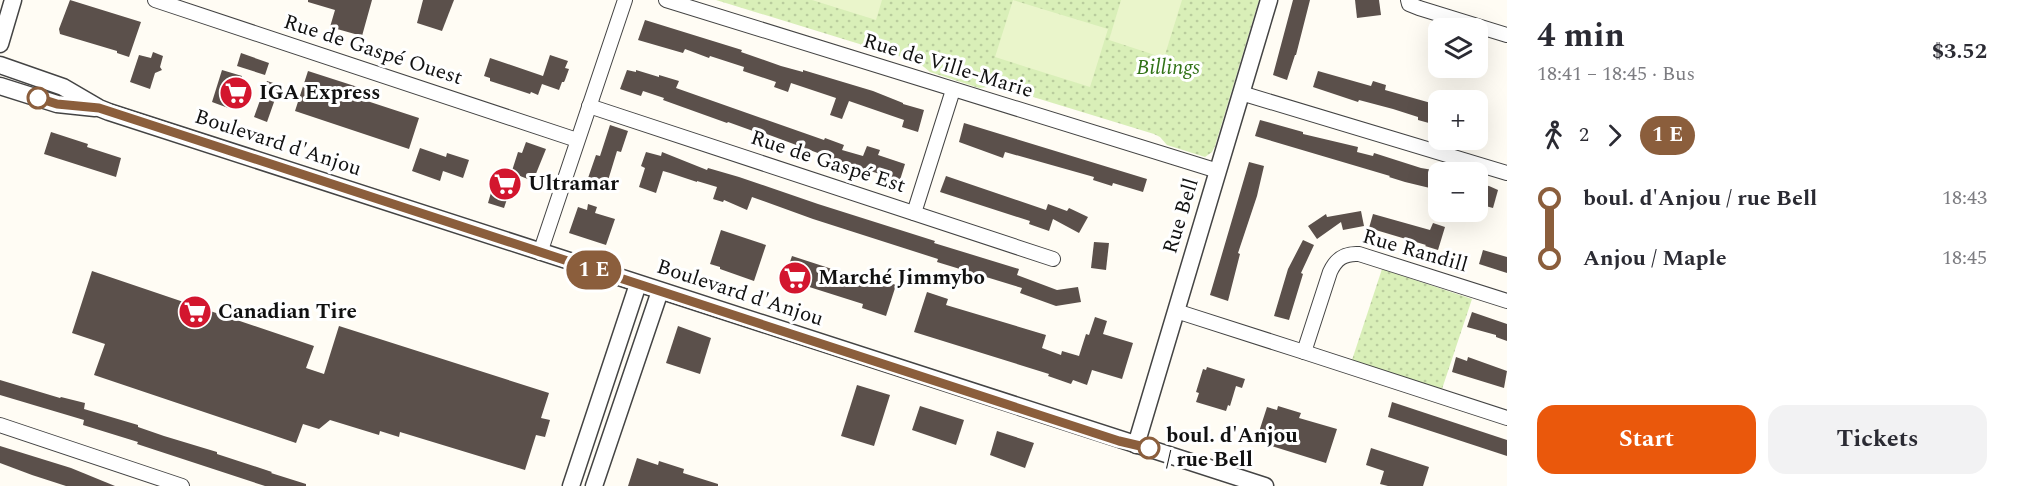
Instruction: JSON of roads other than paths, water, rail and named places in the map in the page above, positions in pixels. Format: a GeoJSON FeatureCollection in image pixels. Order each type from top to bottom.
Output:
{"type":"FeatureCollection","features":[{"type":"Feature","properties":{"kind":"street"},"geometry":{"type":"LineString","coordinates":[[0,44],[13,0]]}},
{"type":"Feature","properties":{"kind":"street","name":"Rue de Gaspé Ouest"},"geometry":{"type":"LineString","coordinates":[[155,0],[578,140]]}},
{"type":"Feature","properties":{"kind":"street"},"geometry":{"type":"LineString","coordinates":[[540,253],[625,0]]}},
{"type":"Feature","properties":{"kind":"street","name":"Rue de Ville-Marie"},"geometry":{"type":"LineString","coordinates":[[666,0],[1218,171]]}},
{"type":"Feature","properties":{"kind":"street","name":"Rue Bell"},"geometry":{"type":"LineString","coordinates":[[1136,445],[1269,0]]}},
{"type":"Feature","properties":{"kind":"street"},"geometry":{"type":"LineString","coordinates":[[1408,2],[1419,8],[1507,35]]}},
{"type":"Feature","properties":{"kind":"street","name":"Boulevard d'Anjou"},"geometry":{"type":"LineString","coordinates":[[0,65],[63,87],[99,108],[540,253],[1265,486]]}},
{"type":"Feature","properties":{"kind":"street","name":"Boulevard d'Anjou"},"geometry":{"type":"LineString","coordinates":[[0,86],[57,104],[99,108]]}},
{"type":"Feature","properties":{"kind":"street"},"geometry":{"type":"LineString","coordinates":[[914,213],[953,90]]}},
{"type":"Feature","properties":{"kind":"street"},"geometry":{"type":"LineString","coordinates":[[1241,93],[1507,173]]}},
{"type":"Feature","properties":{"kind":"street","name":"Rue de Gaspé Est"},"geometry":{"type":"LineString","coordinates":[[589,106],[1053,259]]}},
{"type":"Feature","properties":{"kind":"street","name":"Rue Randill"},"geometry":{"type":"LineString","coordinates":[[1304,352],[1330,272],[1336,261],[1347,254],[1359,254],[1507,301]]}},
{"type":"Feature","properties":{"kind":"street"},"geometry":{"type":"LineString","coordinates":[[571,486],[638,284]]}},
{"type":"Feature","properties":{"kind":"street"},"geometry":{"type":"LineString","coordinates":[[594,486],[660,291]]}},
{"type":"Feature","properties":{"kind":"street"},"geometry":{"type":"LineString","coordinates":[[1176,311],[1507,418]]}},
{"type":"Feature","properties":{"kind":"street"},"geometry":{"type":"LineString","coordinates":[[603,389],[625,396]]}},
{"type":"Feature","properties":{"kind":"street"},"geometry":{"type":"LineString","coordinates":[[0,425],[182,486]]}},
{"type":"Feature","properties":{"kind":"place","name":"IGA Express"},"geometry":{"type":"Point","coordinates":[236,93]}},
{"type":"Feature","properties":{"kind":"place","name":"Ultramar"},"geometry":{"type":"Point","coordinates":[505,184]}},
{"type":"Feature","properties":{"kind":"place","name":"Marché Jimmybo"},"geometry":{"type":"Point","coordinates":[795,278]}},
{"type":"Feature","properties":{"kind":"place","name":"Canadian Tire"},"geometry":{"type":"Point","coordinates":[195,312]}},
{"type":"Feature","properties":{"kind":"place","name":"boul. d'Anjou / rue Bell"},"geometry":{"type":"Point","coordinates":[1149,448]}},
{"type":"Feature","properties":{"kind":"park label","name":"Billings"},"geometry":{"type":"Point","coordinates":[1168,68]}}]}
